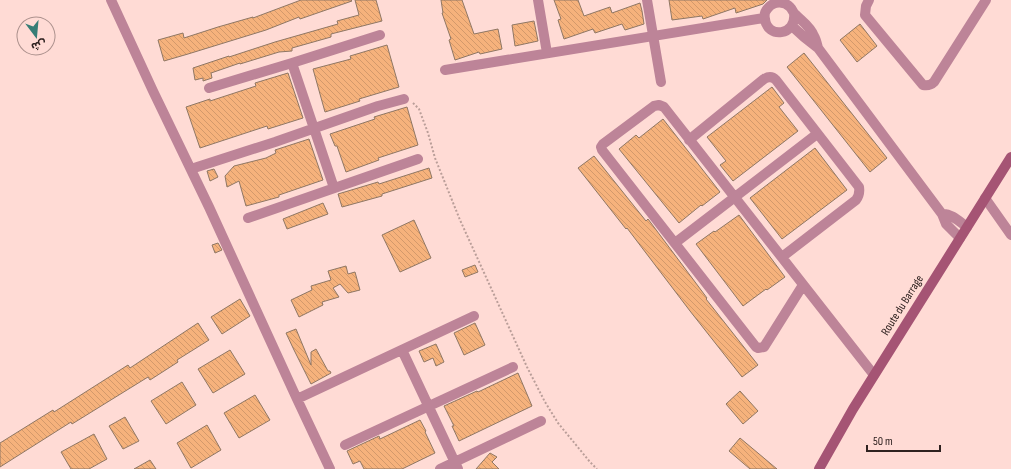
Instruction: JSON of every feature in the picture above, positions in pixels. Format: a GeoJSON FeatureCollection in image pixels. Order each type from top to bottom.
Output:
{"type":"FeatureCollection","features":[{"type":"Feature","properties":{"kind":"main road","name":"Route du Barrage"},"geometry":{"type":"LineString","coordinates":[[819,469],[853,409],[1011,157]]}},
{"type":"Feature","properties":{"kind":"street"},"geometry":{"type":"LineString","coordinates":[[111,0],[330,469]]}},
{"type":"Feature","properties":{"kind":"street"},"geometry":{"type":"LineString","coordinates":[[538,0],[547,53]]}},
{"type":"Feature","properties":{"kind":"street"},"geometry":{"type":"LineString","coordinates":[[647,0],[660,82]]}},
{"type":"Feature","properties":{"kind":"street"},"geometry":{"type":"LineString","coordinates":[[869,0],[865,9],[865,15],[923,85],[926,86],[934,82],[986,0]]}},
{"type":"Feature","properties":{"kind":"street"},"geometry":{"type":"LineString","coordinates":[[444,70],[653,36],[765,9],[777,3],[792,6],[812,31],[818,48]]}},
{"type":"Feature","properties":{"kind":"street"},"geometry":{"type":"LineString","coordinates":[[765,9],[767,26],[777,33],[786,31],[792,26],[795,18],[792,6]]}},
{"type":"Feature","properties":{"kind":"street"},"geometry":{"type":"LineString","coordinates":[[792,26],[804,38],[818,48],[942,214],[946,224],[960,238]]}},
{"type":"Feature","properties":{"kind":"street"},"geometry":{"type":"LineString","coordinates":[[209,88],[380,35]]}},
{"type":"Feature","properties":{"kind":"street"},"geometry":{"type":"LineString","coordinates":[[292,63],[334,188]]}},
{"type":"Feature","properties":{"kind":"street"},"geometry":{"type":"LineString","coordinates":[[689,140],[764,78],[772,77],[776,80],[859,188],[859,194],[856,200],[782,258]]}},
{"type":"Feature","properties":{"kind":"street"},"geometry":{"type":"LineString","coordinates":[[191,169],[314,129],[378,106],[404,100]]}},
{"type":"Feature","properties":{"kind":"street"},"geometry":{"type":"LineString","coordinates":[[803,285],[764,347],[758,348],[754,345],[603,152],[601,147],[604,143],[654,106],[659,105],[664,107],[874,375]]}},
{"type":"Feature","properties":{"kind":"street"},"geometry":{"type":"LineString","coordinates":[[675,243],[818,134]]}},
{"type":"Feature","properties":{"kind":"street"},"geometry":{"type":"LineString","coordinates":[[248,218],[418,158]]}},
{"type":"Feature","properties":{"kind":"street"},"geometry":{"type":"LineString","coordinates":[[985,198],[1011,235]]}},
{"type":"Feature","properties":{"kind":"street"},"geometry":{"type":"LineString","coordinates":[[942,214],[946,213],[967,227]]}},
{"type":"Feature","properties":{"kind":"street"},"geometry":{"type":"LineString","coordinates":[[297,399],[474,316]]}},
{"type":"Feature","properties":{"kind":"street"},"geometry":{"type":"LineString","coordinates":[[402,350],[457,465]]}},
{"type":"Feature","properties":{"kind":"street"},"geometry":{"type":"LineString","coordinates":[[345,444],[513,367]]}},
{"type":"Feature","properties":{"kind":"street"},"geometry":{"type":"LineString","coordinates":[[440,469],[457,465],[541,421]]}},
{"type":"Feature","properties":{"kind":"path"},"geometry":{"type":"LineString","coordinates":[[404,100],[412,102],[419,109],[435,158],[460,220],[527,367],[545,402],[558,423],[597,469]]}},
{"type":"Feature","properties":{"kind":"building"},"geometry":{"type":"Polygon","coordinates":[[[301,0],[352,1],[300,19],[299,17],[266,30],[164,61],[158,40],[183,33],[184,38],[253,18],[301,0]]]}},
{"type":"Feature","properties":{"kind":"building"},"geometry":{"type":"Polygon","coordinates":[[[355,0],[376,0],[382,21],[331,34],[331,37],[292,48],[292,51],[279,52],[240,63],[211,73],[212,78],[203,81],[203,78],[195,80],[193,68],[338,24],[337,21],[359,15],[355,0]]]}},
{"type":"Feature","properties":{"kind":"building"},"geometry":{"type":"Polygon","coordinates":[[[441,0],[462,0],[474,34],[498,29],[502,49],[480,54],[479,52],[455,60],[449,40],[451,39],[442,13],[441,0]]]}},
{"type":"Feature","properties":{"kind":"building"},"geometry":{"type":"Polygon","coordinates":[[[554,0],[578,0],[584,16],[610,7],[612,13],[640,3],[644,24],[625,30],[622,24],[595,33],[593,29],[564,39],[558,20],[561,19],[554,0]]]}},
{"type":"Feature","properties":{"kind":"building"},"geometry":{"type":"Polygon","coordinates":[[[669,0],[767,0],[763,4],[736,13],[735,8],[703,19],[702,16],[672,20],[669,0]]]}},
{"type":"Feature","properties":{"kind":"building"},"geometry":{"type":"Polygon","coordinates":[[[534,21],[538,41],[515,46],[512,25],[534,21]]]}},
{"type":"Feature","properties":{"kind":"building"},"geometry":{"type":"Polygon","coordinates":[[[860,24],[877,46],[857,62],[840,40],[860,24]]]}},
{"type":"Feature","properties":{"kind":"building"},"geometry":{"type":"Polygon","coordinates":[[[387,45],[399,87],[359,99],[360,101],[325,112],[313,69],[351,59],[350,56],[387,45]]]}},
{"type":"Feature","properties":{"kind":"building"},"geometry":{"type":"Polygon","coordinates":[[[804,53],[887,158],[870,172],[787,67],[804,53]]]}},
{"type":"Feature","properties":{"kind":"building"},"geometry":{"type":"Polygon","coordinates":[[[288,73],[303,118],[268,129],[267,126],[200,148],[186,107],[256,86],[255,83],[288,73]]]}},
{"type":"Feature","properties":{"kind":"building"},"geometry":{"type":"Polygon","coordinates":[[[772,87],[784,103],[779,107],[798,131],[733,181],[720,165],[726,161],[707,137],[772,87]]]}},
{"type":"Feature","properties":{"kind":"building"},"geometry":{"type":"Polygon","coordinates":[[[407,107],[418,145],[378,158],[379,160],[346,172],[337,146],[335,146],[330,134],[375,119],[374,117],[407,107]]]}},
{"type":"Feature","properties":{"kind":"building"},"geometry":{"type":"Polygon","coordinates":[[[663,119],[720,192],[679,223],[619,149],[636,135],[639,138],[663,119]]]}},
{"type":"Feature","properties":{"kind":"building"},"geometry":{"type":"Polygon","coordinates":[[[309,139],[323,180],[279,195],[279,197],[246,206],[239,181],[227,187],[225,176],[234,166],[266,158],[276,153],[275,150],[309,139]]]}},
{"type":"Feature","properties":{"kind":"building"},"geometry":{"type":"Polygon","coordinates":[[[815,148],[847,190],[782,239],[750,198],[815,148]]]}},
{"type":"Feature","properties":{"kind":"building"},"geometry":{"type":"Polygon","coordinates":[[[594,156],[646,221],[648,219],[707,298],[706,299],[758,365],[742,377],[627,228],[626,229],[578,168],[594,156]]]}},
{"type":"Feature","properties":{"kind":"building"},"geometry":{"type":"Polygon","coordinates":[[[429,168],[432,178],[382,194],[382,196],[342,207],[338,194],[378,182],[379,184],[429,168]]]}},
{"type":"Feature","properties":{"kind":"building"},"geometry":{"type":"Polygon","coordinates":[[[214,169],[218,177],[210,181],[207,171],[214,169]]]}},
{"type":"Feature","properties":{"kind":"building"},"geometry":{"type":"Polygon","coordinates":[[[323,203],[328,214],[287,229],[283,219],[323,203]]]}},
{"type":"Feature","properties":{"kind":"building"},"geometry":{"type":"Polygon","coordinates":[[[739,215],[785,277],[743,306],[696,244],[739,215]]]}},
{"type":"Feature","properties":{"kind":"building"},"geometry":{"type":"Polygon","coordinates":[[[414,220],[431,258],[400,272],[382,235],[414,220]]]}},
{"type":"Feature","properties":{"kind":"building"},"geometry":{"type":"Polygon","coordinates":[[[218,243],[222,250],[215,253],[212,245],[218,243]]]}},
{"type":"Feature","properties":{"kind":"building"},"geometry":{"type":"Polygon","coordinates":[[[475,265],[478,272],[465,277],[462,270],[475,265]]]}},
{"type":"Feature","properties":{"kind":"building"},"geometry":{"type":"Polygon","coordinates":[[[346,266],[348,274],[355,272],[360,290],[348,293],[340,284],[333,288],[339,297],[322,302],[323,305],[299,317],[291,300],[312,290],[311,286],[331,280],[328,271],[346,266]]]}},
{"type":"Feature","properties":{"kind":"building"},"geometry":{"type":"Polygon","coordinates":[[[240,299],[250,316],[222,334],[211,317],[240,299]]]}},
{"type":"Feature","properties":{"kind":"building"},"geometry":{"type":"Polygon","coordinates":[[[198,323],[209,340],[177,360],[178,362],[150,380],[148,377],[72,424],[71,422],[0,467],[0,443],[53,410],[54,412],[128,365],[130,368],[198,323]]]}},
{"type":"Feature","properties":{"kind":"building"},"geometry":{"type":"Polygon","coordinates":[[[475,323],[485,345],[464,355],[454,333],[475,323]]]}},
{"type":"Feature","properties":{"kind":"building"},"geometry":{"type":"Polygon","coordinates":[[[296,329],[311,365],[311,352],[316,349],[328,371],[331,373],[311,384],[286,333],[296,329]]]}},
{"type":"Feature","properties":{"kind":"building"},"geometry":{"type":"Polygon","coordinates":[[[436,344],[444,362],[436,366],[433,358],[424,362],[419,351],[436,344]]]}},
{"type":"Feature","properties":{"kind":"building"},"geometry":{"type":"Polygon","coordinates":[[[230,350],[245,374],[213,393],[198,369],[230,350]]]}},
{"type":"Feature","properties":{"kind":"building"},"geometry":{"type":"Polygon","coordinates":[[[518,373],[532,406],[459,441],[452,426],[454,426],[444,406],[518,373]]]}},
{"type":"Feature","properties":{"kind":"building"},"geometry":{"type":"Polygon","coordinates":[[[182,382],[196,405],[166,424],[151,401],[182,382]]]}},
{"type":"Feature","properties":{"kind":"building"},"geometry":{"type":"Polygon","coordinates":[[[740,391],[758,411],[743,424],[726,404],[740,391]]]}},
{"type":"Feature","properties":{"kind":"building"},"geometry":{"type":"Polygon","coordinates":[[[255,395],[270,420],[239,438],[224,413],[255,395]]]}},
{"type":"Feature","properties":{"kind":"building"},"geometry":{"type":"Polygon","coordinates":[[[125,417],[139,441],[123,449],[109,426],[125,417]]]}},
{"type":"Feature","properties":{"kind":"building"},"geometry":{"type":"Polygon","coordinates":[[[420,420],[435,453],[402,469],[364,469],[360,461],[353,464],[347,451],[379,436],[380,439],[420,420]]]}},
{"type":"Feature","properties":{"kind":"building"},"geometry":{"type":"Polygon","coordinates":[[[207,425],[221,450],[191,468],[177,443],[207,425]]]}},
{"type":"Feature","properties":{"kind":"building"},"geometry":{"type":"Polygon","coordinates":[[[94,434],[107,459],[89,469],[71,469],[61,452],[94,434]]]}},
{"type":"Feature","properties":{"kind":"building"},"geometry":{"type":"Polygon","coordinates":[[[740,438],[777,469],[750,469],[729,451],[740,438]]]}},
{"type":"Feature","properties":{"kind":"building"},"geometry":{"type":"Polygon","coordinates":[[[490,453],[497,457],[492,462],[499,469],[476,469],[490,453]]]}},
{"type":"Feature","properties":{"kind":"building"},"geometry":{"type":"Polygon","coordinates":[[[150,460],[156,469],[134,469],[150,460]]]}}]}
